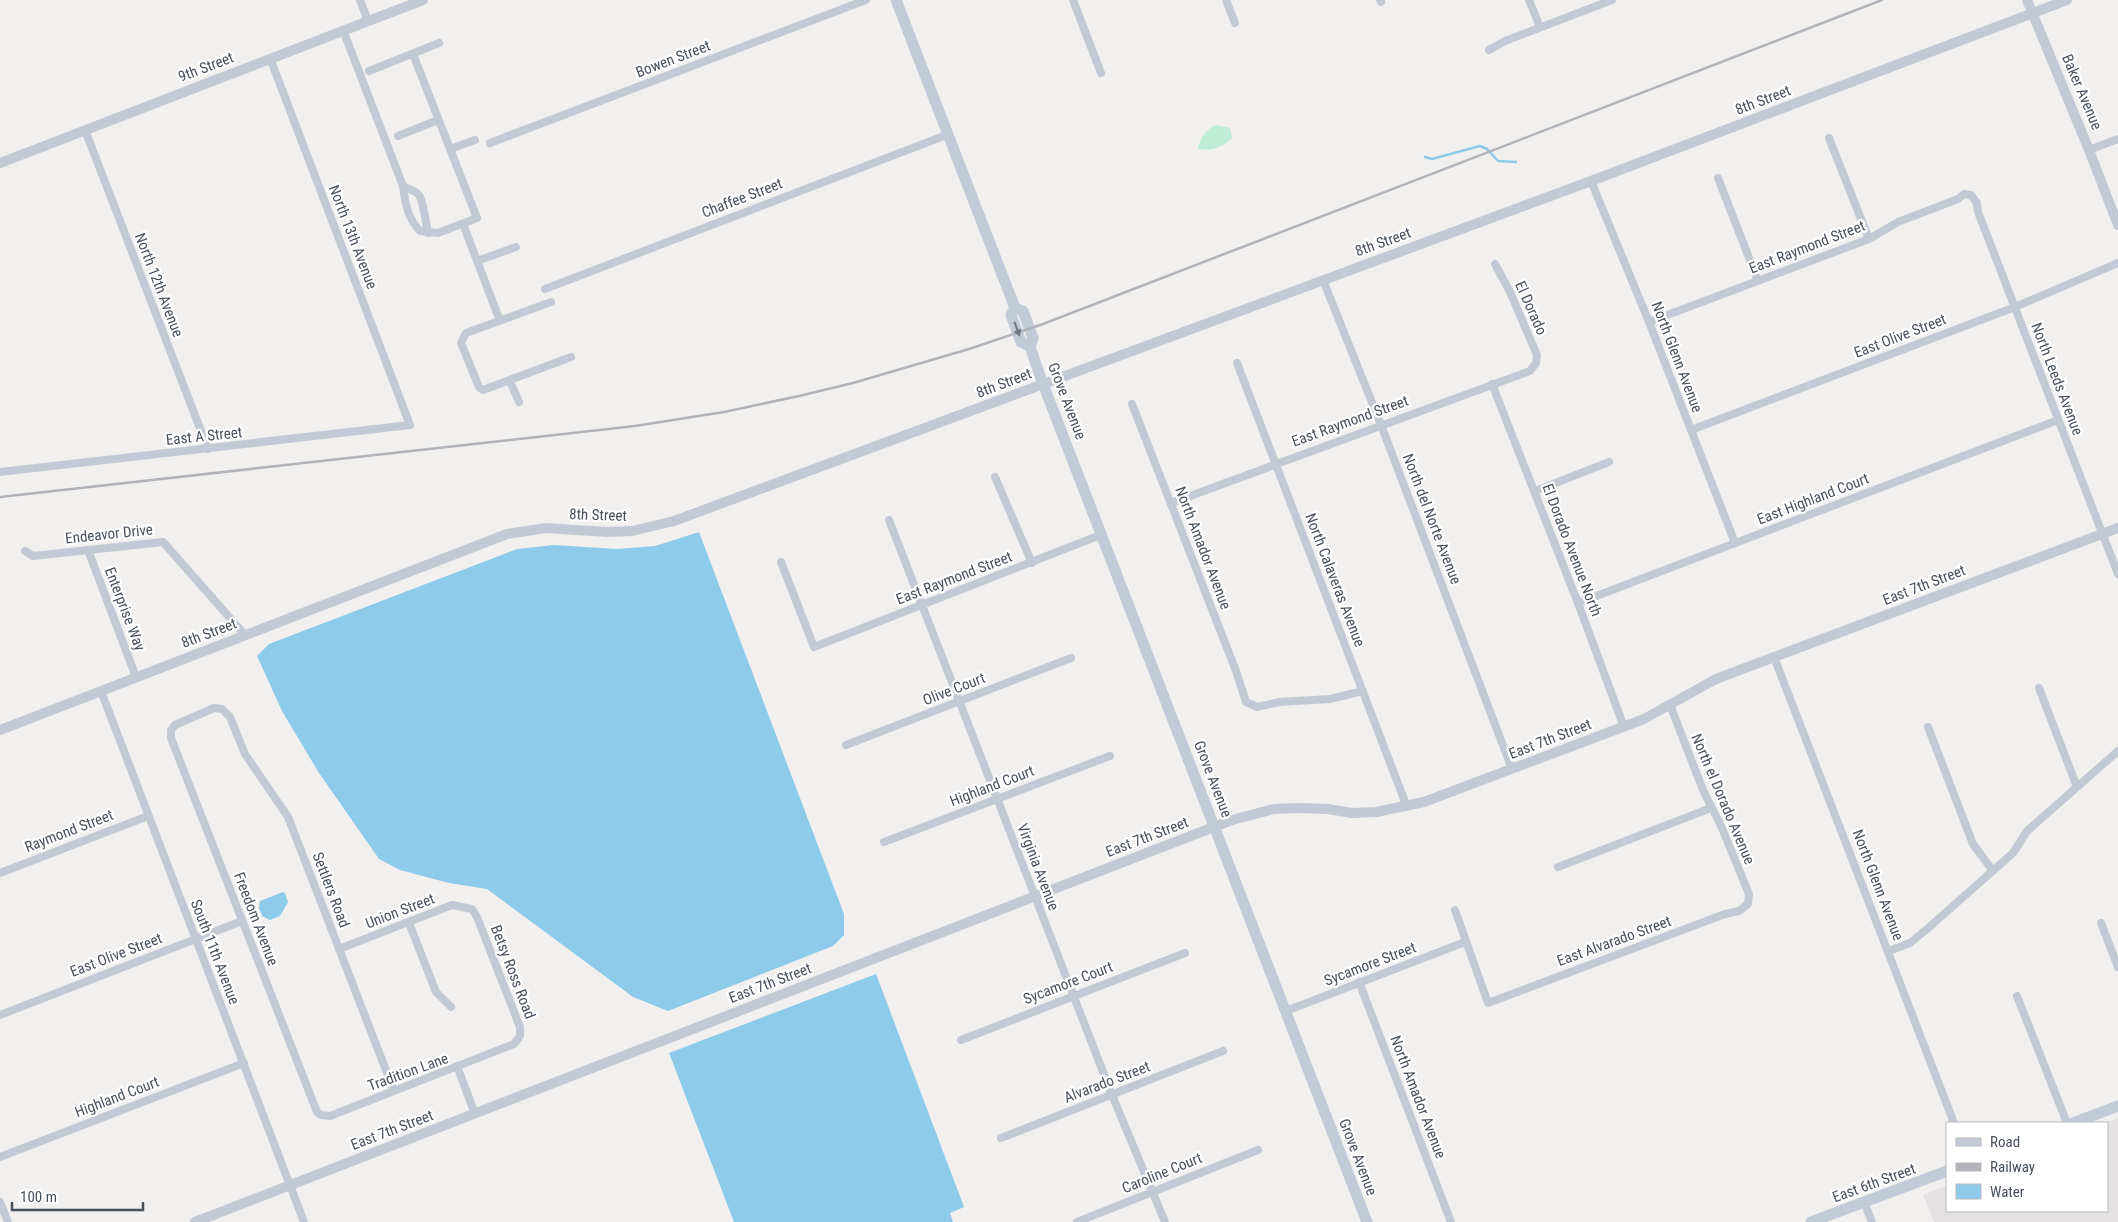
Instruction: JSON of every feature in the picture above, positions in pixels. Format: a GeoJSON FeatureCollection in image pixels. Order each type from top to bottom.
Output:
{"type":"FeatureCollection","features":[{"type":"Feature","properties":{"kind":"main road","name":"Grove Avenue"},"geometry":{"type":"LineString","coordinates":[[896,0],[1016,308],[1012,315],[1022,342],[1030,347],[1367,1222]]}},
{"type":"Feature","properties":{"kind":"main road"},"geometry":{"type":"LineString","coordinates":[[2076,1122],[2118,1106]]}},
{"type":"Feature","properties":{"kind":"main road","name":"East 6th Street"},"geometry":{"type":"LineString","coordinates":[[1811,1222],[1946,1171]]}},
{"type":"Feature","properties":{"kind":"street"},"geometry":{"type":"LineString","coordinates":[[360,0],[368,21]]}},
{"type":"Feature","properties":{"kind":"street","name":"9th Street"},"geometry":{"type":"LineString","coordinates":[[0,162],[422,0]]}},
{"type":"Feature","properties":{"kind":"street","name":"Bowen Street"},"geometry":{"type":"LineString","coordinates":[[490,143],[866,0]]}},
{"type":"Feature","properties":{"kind":"street"},"geometry":{"type":"LineString","coordinates":[[1073,0],[1101,73]]}},
{"type":"Feature","properties":{"kind":"street"},"geometry":{"type":"LineString","coordinates":[[1226,0],[1234,23]]}},
{"type":"Feature","properties":{"kind":"street"},"geometry":{"type":"LineString","coordinates":[[1530,0],[1540,27]]}},
{"type":"Feature","properties":{"kind":"street"},"geometry":{"type":"LineString","coordinates":[[1489,50],[1540,27],[1612,0]]}},
{"type":"Feature","properties":{"kind":"street","name":"Baker Avenue"},"geometry":{"type":"LineString","coordinates":[[2027,0],[2090,150],[2118,225]]}},
{"type":"Feature","properties":{"kind":"street","name":"8th Street"},"geometry":{"type":"LineString","coordinates":[[0,730],[507,534],[546,528],[607,532],[632,531],[655,527],[809,472],[1591,181],[2067,0]]}},
{"type":"Feature","properties":{"kind":"street"},"geometry":{"type":"LineString","coordinates":[[343,30],[403,186],[404,200],[409,214],[416,228],[420,231],[438,233],[477,218],[412,54]]}},
{"type":"Feature","properties":{"kind":"street"},"geometry":{"type":"LineString","coordinates":[[369,71],[439,44]]}},
{"type":"Feature","properties":{"kind":"street","name":"North 13th Avenue"},"geometry":{"type":"LineString","coordinates":[[270,58],[410,425]]}},
{"type":"Feature","properties":{"kind":"street"},"geometry":{"type":"LineString","coordinates":[[398,136],[438,120]]}},
{"type":"Feature","properties":{"kind":"street","name":"North 12th Avenue"},"geometry":{"type":"LineString","coordinates":[[85,130],[208,449]]}},
{"type":"Feature","properties":{"kind":"street","name":"Chaffee Street"},"geometry":{"type":"LineString","coordinates":[[545,288],[949,134]]}},
{"type":"Feature","properties":{"kind":"street"},"geometry":{"type":"LineString","coordinates":[[1829,138],[1869,239]]}},
{"type":"Feature","properties":{"kind":"street"},"geometry":{"type":"LineString","coordinates":[[2090,150],[2118,139]]}},
{"type":"Feature","properties":{"kind":"street"},"geometry":{"type":"LineString","coordinates":[[450,149],[475,140]]}},
{"type":"Feature","properties":{"kind":"street"},"geometry":{"type":"LineString","coordinates":[[1718,178],[1758,281]]}},
{"type":"Feature","properties":{"kind":"street","name":"North Glenn Avenue"},"geometry":{"type":"LineString","coordinates":[[1591,181],[1649,322],[1735,543]]}},
{"type":"Feature","properties":{"kind":"street"},"geometry":{"type":"LineString","coordinates":[[403,186],[419,194],[423,200],[423,212],[428,233]]}},
{"type":"Feature","properties":{"kind":"street","name":"East Raymond Street"},"geometry":{"type":"LineString","coordinates":[[1649,322],[1869,239],[1898,222],[1958,199],[1964,194],[1972,195]]}},
{"type":"Feature","properties":{"kind":"street","name":"North Leeds Avenue"},"geometry":{"type":"LineString","coordinates":[[1972,195],[1977,203],[1978,212],[2118,574]]}},
{"type":"Feature","properties":{"kind":"street"},"geometry":{"type":"LineString","coordinates":[[409,214],[423,212]]}},
{"type":"Feature","properties":{"kind":"street"},"geometry":{"type":"LineString","coordinates":[[463,224],[500,320]]}},
{"type":"Feature","properties":{"kind":"street"},"geometry":{"type":"LineString","coordinates":[[477,261],[516,246]]}},
{"type":"Feature","properties":{"kind":"street","name":"El Dorado"},"geometry":{"type":"LineString","coordinates":[[1495,264],[1510,292],[1537,355],[1536,363]]}},
{"type":"Feature","properties":{"kind":"street","name":"East Olive Street"},"geometry":{"type":"LineString","coordinates":[[1691,430],[2015,307],[2118,264]]}},
{"type":"Feature","properties":{"kind":"street","name":"North del Norte Avenue"},"geometry":{"type":"LineString","coordinates":[[1323,280],[1381,425],[1512,769]]}},
{"type":"Feature","properties":{"kind":"street"},"geometry":{"type":"LineString","coordinates":[[551,302],[466,334],[461,343],[478,387],[483,390],[571,357]]}},
{"type":"Feature","properties":{"kind":"street","name":"North Calaveras Avenue"},"geometry":{"type":"LineString","coordinates":[[1238,363],[1407,807]]}},
{"type":"Feature","properties":{"kind":"street","name":"East Raymond Street"},"geometry":{"type":"LineString","coordinates":[[1172,503],[1276,463],[1530,371],[1536,363]]}},
{"type":"Feature","properties":{"kind":"street"},"geometry":{"type":"LineString","coordinates":[[510,381],[519,402]]}},
{"type":"Feature","properties":{"kind":"street","name":"El Dorado Avenue North"},"geometry":{"type":"LineString","coordinates":[[1492,384],[1578,602],[1624,727]]}},
{"type":"Feature","properties":{"kind":"street","name":"North Amador Avenue"},"geometry":{"type":"LineString","coordinates":[[1132,404],[1172,503],[1246,702],[1257,708],[1280,702],[1330,699],[1363,691]]}},
{"type":"Feature","properties":{"kind":"street","name":"East Highland Court"},"geometry":{"type":"LineString","coordinates":[[1578,602],[2058,420]]}},
{"type":"Feature","properties":{"kind":"street","name":"East A Street"},"geometry":{"type":"LineString","coordinates":[[0,472],[410,425]]}},
{"type":"Feature","properties":{"kind":"street"},"geometry":{"type":"LineString","coordinates":[[1535,491],[1609,462]]}},
{"type":"Feature","properties":{"kind":"street"},"geometry":{"type":"LineString","coordinates":[[995,477],[1032,563]]}},
{"type":"Feature","properties":{"kind":"street","name":"Virginia Avenue"},"geometry":{"type":"LineString","coordinates":[[889,520],[1073,996],[1165,1222]]}},
{"type":"Feature","properties":{"kind":"street","name":"East 7th Street"},"geometry":{"type":"LineString","coordinates":[[195,1222],[1246,815],[1274,809],[1328,809],[1352,813],[1376,812],[1407,807],[1644,719],[1716,679],[2118,528]]}},
{"type":"Feature","properties":{"kind":"street","name":"East Raymond Street"},"geometry":{"type":"LineString","coordinates":[[781,562],[814,647],[1102,534]]}},
{"type":"Feature","properties":{"kind":"street","name":"Endeavor Drive"},"geometry":{"type":"LineString","coordinates":[[25,551],[33,556],[163,542],[246,635]]}},
{"type":"Feature","properties":{"kind":"street","name":"Enterprise Way"},"geometry":{"type":"LineString","coordinates":[[88,550],[136,677]]}},
{"type":"Feature","properties":{"kind":"street","name":"North Glenn Avenue"},"geometry":{"type":"LineString","coordinates":[[1774,657],[1954,1122]]}},
{"type":"Feature","properties":{"kind":"street","name":"Olive Court"},"geometry":{"type":"LineString","coordinates":[[846,745],[1071,658]]}},
{"type":"Feature","properties":{"kind":"street"},"geometry":{"type":"LineString","coordinates":[[2039,688],[2078,788]]}},
{"type":"Feature","properties":{"kind":"street","name":"South 11th Avenue"},"geometry":{"type":"LineString","coordinates":[[101,691],[304,1222]]}},
{"type":"Feature","properties":{"kind":"street","name":"North el Dorado Avenue"},"geometry":{"type":"LineString","coordinates":[[1670,705],[1711,808],[1749,894],[1748,904]]}},
{"type":"Feature","properties":{"kind":"street","name":"Freedom Avenue"},"geometry":{"type":"LineString","coordinates":[[222,709],[214,708],[180,722],[171,730],[171,738],[314,1108],[321,1115]]}},
{"type":"Feature","properties":{"kind":"street","name":"Settlers Road"},"geometry":{"type":"LineString","coordinates":[[222,709],[230,717],[245,754],[288,817],[394,1091]]}},
{"type":"Feature","properties":{"kind":"street"},"geometry":{"type":"LineString","coordinates":[[1928,727],[1973,844],[1993,871]]}},
{"type":"Feature","properties":{"kind":"street"},"geometry":{"type":"LineString","coordinates":[[1888,951],[1910,943],[1993,871],[2013,853],[2027,830],[2078,788],[2118,751]]}},
{"type":"Feature","properties":{"kind":"street","name":"Highland Court"},"geometry":{"type":"LineString","coordinates":[[884,842],[1110,756]]}},
{"type":"Feature","properties":{"kind":"street"},"geometry":{"type":"LineString","coordinates":[[1558,867],[1711,808]]}},
{"type":"Feature","properties":{"kind":"street","name":"Raymond Street"},"geometry":{"type":"LineString","coordinates":[[0,873],[148,816]]}},
{"type":"Feature","properties":{"kind":"street","name":"East Alvarado Street"},"geometry":{"type":"LineString","coordinates":[[1465,942],[1488,1003],[1725,914],[1739,911],[1748,904]]}},
{"type":"Feature","properties":{"kind":"street","name":"Union Street"},"geometry":{"type":"LineString","coordinates":[[339,949],[452,905],[472,909]]}},
{"type":"Feature","properties":{"kind":"street","name":"Betsy Ross Road"},"geometry":{"type":"LineString","coordinates":[[457,1066],[514,1044],[520,1036],[520,1027],[477,917],[472,909]]}},
{"type":"Feature","properties":{"kind":"street"},"geometry":{"type":"LineString","coordinates":[[1455,910],[1465,942]]}},
{"type":"Feature","properties":{"kind":"street","name":"East Olive Street"},"geometry":{"type":"LineString","coordinates":[[0,1015],[242,921]]}},
{"type":"Feature","properties":{"kind":"street"},"geometry":{"type":"LineString","coordinates":[[409,923],[436,992],[451,1007]]}},
{"type":"Feature","properties":{"kind":"street"},"geometry":{"type":"LineString","coordinates":[[2101,923],[2118,967]]}},
{"type":"Feature","properties":{"kind":"street","name":"Sycamore Street"},"geometry":{"type":"LineString","coordinates":[[1286,1011],[1465,942]]}},
{"type":"Feature","properties":{"kind":"street","name":"Sycamore Court"},"geometry":{"type":"LineString","coordinates":[[961,1040],[1185,953]]}},
{"type":"Feature","properties":{"kind":"street","name":"North Amador Avenue"},"geometry":{"type":"LineString","coordinates":[[1359,982],[1451,1222]]}},
{"type":"Feature","properties":{"kind":"street"},"geometry":{"type":"LineString","coordinates":[[2017,996],[2067,1122]]}},
{"type":"Feature","properties":{"kind":"street","name":"Alvarado Street"},"geometry":{"type":"LineString","coordinates":[[1001,1138],[1222,1051]]}},
{"type":"Feature","properties":{"kind":"street","name":"Highland Court"},"geometry":{"type":"LineString","coordinates":[[0,1157],[244,1063]]}},
{"type":"Feature","properties":{"kind":"street","name":"Tradition Lane"},"geometry":{"type":"LineString","coordinates":[[321,1115],[330,1116],[457,1066],[475,1114]]}},
{"type":"Feature","properties":{"kind":"street","name":"Caroline Court"},"geometry":{"type":"LineString","coordinates":[[1077,1222],[1258,1150]]}},
{"type":"Feature","properties":{"kind":"street"},"geometry":{"type":"LineString","coordinates":[[0,1202],[8,1222]]}},
{"type":"Feature","properties":{"kind":"street"},"geometry":{"type":"LineString","coordinates":[[1864,1202],[1872,1222]]}},
{"type":"Feature","properties":{"kind":"shaded area"},"geometry":{"type":"Polygon","coordinates":[[[2118,1118],[2118,1222],[1934,1222],[1923,1195],[1946,1185],[1946,1212],[2108,1212],[2107,1122],[2118,1118]]]}},
{"type":"Feature","properties":{"kind":"green space"},"geometry":{"type":"Polygon","coordinates":[[[1216,125],[1230,128],[1232,138],[1216,148],[1208,150],[1198,149],[1204,134],[1216,125]]]}},
{"type":"Feature","properties":{"kind":"water"},"geometry":{"type":"Polygon","coordinates":[[[699,532],[844,914],[844,935],[833,946],[668,1011],[633,997],[487,889],[449,883],[400,870],[379,859],[319,773],[282,711],[257,656],[269,644],[517,549],[554,545],[617,549],[655,546],[699,532]]]}},
{"type":"Feature","properties":{"kind":"water"},"geometry":{"type":"Polygon","coordinates":[[[283,892],[288,902],[280,916],[270,920],[262,916],[259,908],[260,901],[283,892]]]}},
{"type":"Feature","properties":{"kind":"water"},"geometry":{"type":"Polygon","coordinates":[[[876,974],[964,1207],[950,1213],[953,1222],[734,1222],[669,1053],[876,974]]]}},
{"type":"Feature","properties":{"kind":"waterway"},"geometry":{"type":"LineString","coordinates":[[1425,157],[1432,159],[1480,146],[1487,149],[1498,161],[1516,162]]}},
{"type":"Feature","properties":{"kind":"railway"},"geometry":{"type":"LineString","coordinates":[[0,497],[635,426],[724,412],[853,383],[969,349],[1043,324],[1882,0]]}}]}
